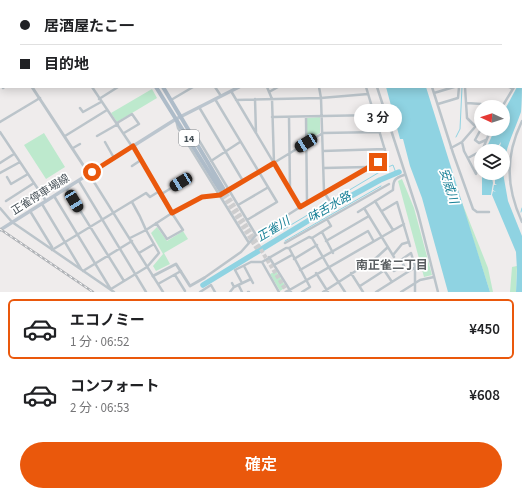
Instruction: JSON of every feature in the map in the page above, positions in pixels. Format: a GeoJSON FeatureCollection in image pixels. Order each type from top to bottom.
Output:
{"type":"FeatureCollection","features":[{"type":"Feature","properties":{"kind":"main road","name":"14"},"geometry":{"type":"LineString","coordinates":[[157,88],[178,118],[189,132],[222,189],[178,118],[164,88]]}},
{"type":"Feature","properties":{"kind":"main road","name":"正雀停車場線"},"geometry":{"type":"LineString","coordinates":[[0,230],[178,118],[237,88]]}},
{"type":"Feature","properties":{"kind":"street"},"geometry":{"type":"LineString","coordinates":[[33,88],[73,148],[163,292]]}},
{"type":"Feature","properties":{"kind":"street"},"geometry":{"type":"LineString","coordinates":[[93,88],[133,146],[159,193],[183,230],[167,239],[156,223]]}},
{"type":"Feature","properties":{"kind":"street"},"geometry":{"type":"LineString","coordinates":[[80,108],[83,112],[117,88]]}},
{"type":"Feature","properties":{"kind":"street"},"geometry":{"type":"LineString","coordinates":[[170,100],[191,88]]}},
{"type":"Feature","properties":{"kind":"street"},"geometry":{"type":"LineString","coordinates":[[215,88],[221,96]]}},
{"type":"Feature","properties":{"kind":"street"},"geometry":{"type":"LineString","coordinates":[[267,88],[272,99],[274,163]]}},
{"type":"Feature","properties":{"kind":"street"},"geometry":{"type":"LineString","coordinates":[[269,92],[276,88]]}},
{"type":"Feature","properties":{"kind":"street"},"geometry":{"type":"LineString","coordinates":[[318,88],[322,98],[324,192],[329,200]]}},
{"type":"Feature","properties":{"kind":"street"},"geometry":{"type":"LineString","coordinates":[[153,276],[176,264],[190,286],[241,252],[256,235],[324,192],[388,157],[366,88]]}},
{"type":"Feature","properties":{"kind":"street"},"geometry":{"type":"LineString","coordinates":[[377,88],[404,175],[418,213],[438,292]]}},
{"type":"Feature","properties":{"kind":"street"},"geometry":{"type":"LineString","coordinates":[[432,88],[451,148],[473,209],[477,212],[489,212]]}},
{"type":"Feature","properties":{"kind":"street"},"geometry":{"type":"LineString","coordinates":[[434,93],[451,88]]}},
{"type":"Feature","properties":{"kind":"street"},"geometry":{"type":"LineString","coordinates":[[438,104],[458,98],[459,88]]}},
{"type":"Feature","properties":{"kind":"street"},"geometry":{"type":"LineString","coordinates":[[465,88],[467,118],[474,124]]}},
{"type":"Feature","properties":{"kind":"street"},"geometry":{"type":"LineString","coordinates":[[506,100],[513,88]]}},
{"type":"Feature","properties":{"kind":"street"},"geometry":{"type":"LineString","coordinates":[[231,91],[300,207]]}},
{"type":"Feature","properties":{"kind":"street"},"geometry":{"type":"LineString","coordinates":[[236,100],[322,98],[368,94]]}},
{"type":"Feature","properties":{"kind":"street"},"geometry":{"type":"LineString","coordinates":[[0,122],[40,98]]}},
{"type":"Feature","properties":{"kind":"street"},"geometry":{"type":"LineString","coordinates":[[215,99],[267,188],[277,202],[247,220]]}},
{"type":"Feature","properties":{"kind":"street"},"geometry":{"type":"LineString","coordinates":[[256,99],[256,133]]}},
{"type":"Feature","properties":{"kind":"street"},"geometry":{"type":"LineString","coordinates":[[467,103],[474,104]]}},
{"type":"Feature","properties":{"kind":"street"},"geometry":{"type":"LineString","coordinates":[[199,108],[243,181]]}},
{"type":"Feature","properties":{"kind":"street"},"geometry":{"type":"LineString","coordinates":[[65,136],[107,110]]}},
{"type":"Feature","properties":{"kind":"street"},"geometry":{"type":"LineString","coordinates":[[97,136],[132,114],[139,124],[124,133]]}},
{"type":"Feature","properties":{"kind":"street"},"geometry":{"type":"LineString","coordinates":[[272,117],[375,115]]}},
{"type":"Feature","properties":{"kind":"street"},"geometry":{"type":"LineString","coordinates":[[289,117],[290,190]]}},
{"type":"Feature","properties":{"kind":"street"},"geometry":{"type":"LineString","coordinates":[[306,117],[306,204]]}},
{"type":"Feature","properties":{"kind":"street"},"geometry":{"type":"LineString","coordinates":[[178,118],[175,123],[249,243]]}},
{"type":"Feature","properties":{"kind":"street"},"geometry":{"type":"LineString","coordinates":[[522,121],[517,132],[509,162],[512,193],[522,222]]}},
{"type":"Feature","properties":{"kind":"street"},"geometry":{"type":"LineString","coordinates":[[451,148],[462,142],[474,128]]}},
{"type":"Feature","properties":{"kind":"street"},"geometry":{"type":"LineString","coordinates":[[0,132],[46,201]]}},
{"type":"Feature","properties":{"kind":"street"},"geometry":{"type":"LineString","coordinates":[[189,132],[197,137],[256,235]]}},
{"type":"Feature","properties":{"kind":"street"},"geometry":{"type":"LineString","coordinates":[[82,270],[108,256],[172,213],[202,197],[220,195],[323,133],[380,132]]}},
{"type":"Feature","properties":{"kind":"street"},"geometry":{"type":"LineString","coordinates":[[477,136],[475,140],[479,143],[486,140]]}},
{"type":"Feature","properties":{"kind":"street"},"geometry":{"type":"LineString","coordinates":[[484,144],[488,136]]}},
{"type":"Feature","properties":{"kind":"street"},"geometry":{"type":"LineString","coordinates":[[105,142],[107,150],[114,158]]}},
{"type":"Feature","properties":{"kind":"street"},"geometry":{"type":"LineString","coordinates":[[211,161],[240,142]]}},
{"type":"Feature","properties":{"kind":"street"},"geometry":{"type":"LineString","coordinates":[[462,142],[474,170]]}},
{"type":"Feature","properties":{"kind":"street"},"geometry":{"type":"LineString","coordinates":[[73,148],[80,144]]}},
{"type":"Feature","properties":{"kind":"street"},"geometry":{"type":"LineString","coordinates":[[323,151],[385,149]]}},
{"type":"Feature","properties":{"kind":"street"},"geometry":{"type":"LineString","coordinates":[[0,163],[14,154]]}},
{"type":"Feature","properties":{"kind":"street"},"geometry":{"type":"LineString","coordinates":[[468,158],[474,155]]}},
{"type":"Feature","properties":{"kind":"street"},"geometry":{"type":"LineString","coordinates":[[132,166],[141,160]]}},
{"type":"Feature","properties":{"kind":"street"},"geometry":{"type":"LineString","coordinates":[[0,173],[20,162]]}},
{"type":"Feature","properties":{"kind":"street"},"geometry":{"type":"LineString","coordinates":[[324,168],[369,167]]}},
{"type":"Feature","properties":{"kind":"street"},"geometry":{"type":"LineString","coordinates":[[7,177],[11,184],[28,174]]}},
{"type":"Feature","properties":{"kind":"street"},"geometry":{"type":"LineString","coordinates":[[358,212],[393,190],[393,182],[395,179],[404,175]]}},
{"type":"Feature","properties":{"kind":"street"},"geometry":{"type":"LineString","coordinates":[[79,180],[146,292]]}},
{"type":"Feature","properties":{"kind":"street"},"geometry":{"type":"LineString","coordinates":[[52,250],[146,193],[150,197],[181,182]]}},
{"type":"Feature","properties":{"kind":"street"},"geometry":{"type":"LineString","coordinates":[[6,201],[34,183]]}},
{"type":"Feature","properties":{"kind":"street"},"geometry":{"type":"LineString","coordinates":[[285,244],[389,184]]}},
{"type":"Feature","properties":{"kind":"street"},"geometry":{"type":"LineString","coordinates":[[66,188],[124,282]]}},
{"type":"Feature","properties":{"kind":"street"},"geometry":{"type":"LineString","coordinates":[[238,205],[267,188]]}},
{"type":"Feature","properties":{"kind":"street"},"geometry":{"type":"LineString","coordinates":[[54,196],[112,291]]}},
{"type":"Feature","properties":{"kind":"street"},"geometry":{"type":"LineString","coordinates":[[375,201],[393,230]]}},
{"type":"Feature","properties":{"kind":"street"},"geometry":{"type":"LineString","coordinates":[[112,291],[147,267],[159,253],[132,202]]}},
{"type":"Feature","properties":{"kind":"street"},"geometry":{"type":"LineString","coordinates":[[364,208],[394,256],[402,243],[410,244],[397,202],[382,211]]}},
{"type":"Feature","properties":{"kind":"street"},"geometry":{"type":"LineString","coordinates":[[42,204],[82,270]]}},
{"type":"Feature","properties":{"kind":"street"},"geometry":{"type":"LineString","coordinates":[[0,208],[12,222],[112,291]]}},
{"type":"Feature","properties":{"kind":"street"},"geometry":{"type":"LineString","coordinates":[[30,211],[52,250]]}},
{"type":"Feature","properties":{"kind":"street"},"geometry":{"type":"LineString","coordinates":[[326,241],[369,216]]}},
{"type":"Feature","properties":{"kind":"street"},"geometry":{"type":"LineString","coordinates":[[242,284],[235,270],[254,261],[262,262],[286,248],[289,248],[309,237],[312,238],[331,226],[327,219]]}},
{"type":"Feature","properties":{"kind":"street"},"geometry":{"type":"LineString","coordinates":[[286,292],[373,240],[404,224]]}},
{"type":"Feature","properties":{"kind":"street"},"geometry":{"type":"LineString","coordinates":[[300,270],[333,253],[368,231],[373,240]]}},
{"type":"Feature","properties":{"kind":"street"},"geometry":{"type":"LineString","coordinates":[[322,232],[333,253]]}},
{"type":"Feature","properties":{"kind":"street"},"geometry":{"type":"LineString","coordinates":[[312,238],[345,292]]}},
{"type":"Feature","properties":{"kind":"street"},"geometry":{"type":"LineString","coordinates":[[139,253],[154,244]]}},
{"type":"Feature","properties":{"kind":"street"},"geometry":{"type":"LineString","coordinates":[[294,259],[317,245]]}},
{"type":"Feature","properties":{"kind":"street"},"geometry":{"type":"LineString","coordinates":[[323,292],[328,291],[351,273],[376,258],[388,247]]}},
{"type":"Feature","properties":{"kind":"street"},"geometry":{"type":"LineString","coordinates":[[289,248],[310,287],[302,292]]}},
{"type":"Feature","properties":{"kind":"street"},"geometry":{"type":"LineString","coordinates":[[360,286],[391,266],[394,271],[404,266],[401,260],[411,254],[414,268],[415,292]]}},
{"type":"Feature","properties":{"kind":"street"},"geometry":{"type":"LineString","coordinates":[[274,265],[292,255]]}},
{"type":"Feature","properties":{"kind":"street"},"geometry":{"type":"LineString","coordinates":[[269,257],[290,291]]}},
{"type":"Feature","properties":{"kind":"street"},"geometry":{"type":"LineString","coordinates":[[376,258],[392,282]]}},
{"type":"Feature","properties":{"kind":"street"},"geometry":{"type":"LineString","coordinates":[[262,262],[279,292]]}},
{"type":"Feature","properties":{"kind":"street"},"geometry":{"type":"LineString","coordinates":[[244,266],[254,283]]}},
{"type":"Feature","properties":{"kind":"street"},"geometry":{"type":"LineString","coordinates":[[376,292],[414,268]]}},
{"type":"Feature","properties":{"kind":"street"},"geometry":{"type":"LineString","coordinates":[[158,284],[181,271]]}},
{"type":"Feature","properties":{"kind":"street"},"geometry":{"type":"LineString","coordinates":[[351,273],[363,292]]}},
{"type":"Feature","properties":{"kind":"street"},"geometry":{"type":"LineString","coordinates":[[316,274],[328,291]]}},
{"type":"Feature","properties":{"kind":"street"},"geometry":{"type":"LineString","coordinates":[[175,275],[185,291]]}},
{"type":"Feature","properties":{"kind":"street"},"geometry":{"type":"LineString","coordinates":[[401,292],[420,280],[434,277]]}},
{"type":"Feature","properties":{"kind":"street"},"geometry":{"type":"LineString","coordinates":[[230,292],[234,288],[251,279]]}},
{"type":"Feature","properties":{"kind":"street"},"geometry":{"type":"LineString","coordinates":[[232,283],[234,288]]}},
{"type":"Feature","properties":{"kind":"street"},"geometry":{"type":"LineString","coordinates":[[202,292],[211,286],[215,292]]}},
{"type":"Feature","properties":{"kind":"street"},"geometry":{"type":"LineString","coordinates":[[239,286],[242,292]]}},
{"type":"Feature","properties":{"kind":"green space"},"geometry":{"type":"Polygon","coordinates":[[[152,89],[157,98],[117,122],[111,113],[152,89]]]}},
{"type":"Feature","properties":{"kind":"green space"},"geometry":{"type":"Polygon","coordinates":[[[320,117],[320,133],[307,140],[307,118],[320,117]]]}},
{"type":"Feature","properties":{"kind":"green space"},"geometry":{"type":"Polygon","coordinates":[[[44,133],[65,167],[46,179],[24,145],[44,133]]]}},
{"type":"Feature","properties":{"kind":"green space"},"geometry":{"type":"Polygon","coordinates":[[[402,179],[414,208],[432,275],[424,277],[398,181],[402,179]]]}},
{"type":"Feature","properties":{"kind":"green space"},"geometry":{"type":"Polygon","coordinates":[[[459,195],[488,268],[493,292],[490,292],[459,195]]]}},
{"type":"Feature","properties":{"kind":"green space"},"geometry":{"type":"Polygon","coordinates":[[[157,227],[167,241],[183,231],[188,239],[164,253],[170,264],[156,271],[153,266],[163,254],[151,233],[157,227]]]}},
{"type":"Feature","properties":{"kind":"green space"},"geometry":{"type":"Polygon","coordinates":[[[517,266],[516,292],[510,292],[512,267],[517,266]]]}},
{"type":"Feature","properties":{"kind":"green space"},"geometry":{"type":"Polygon","coordinates":[[[276,271],[286,287],[280,291],[270,274],[276,271]]]}},
{"type":"Feature","properties":{"kind":"water","name":"安威川"},"geometry":{"type":"Polygon","coordinates":[[[386,88],[426,88],[490,292],[448,292],[422,198],[410,166],[403,139],[400,139],[386,88]]]}},
{"type":"Feature","properties":{"kind":"water"},"geometry":{"type":"Polygon","coordinates":[[[516,88],[522,88],[521,112],[509,144],[501,144],[501,142],[499,144],[488,144],[492,136],[510,136],[510,100],[516,88]]]}},
{"type":"Feature","properties":{"kind":"water"},"geometry":{"type":"Polygon","coordinates":[[[482,180],[492,180],[491,195],[482,195],[482,180]]]}},
{"type":"Feature","properties":{"kind":"water"},"geometry":{"type":"Polygon","coordinates":[[[495,180],[504,180],[508,201],[522,236],[522,292],[516,292],[516,252],[492,195],[493,191],[496,192],[493,190],[494,185],[497,185],[495,184],[495,180]]]}},
{"type":"Feature","properties":{"kind":"waterway"},"geometry":{"type":"LineString","coordinates":[[456,137],[460,129],[462,88]]}},
{"type":"Feature","properties":{"kind":"waterway"},"geometry":{"type":"LineString","coordinates":[[264,241],[388,167],[393,165],[396,173]]}},
{"type":"Feature","properties":{"kind":"waterway","name":"正雀川"},"geometry":{"type":"LineString","coordinates":[[203,285],[329,208],[380,180],[399,172]]}},
{"type":"Feature","properties":{"kind":"waterway","name":"味舌水路"},"geometry":{"type":"LineString","coordinates":[[285,241],[381,186]]}},
{"type":"Feature","properties":{"kind":"waterway"},"geometry":{"type":"LineString","coordinates":[[521,212],[522,208]]}},
{"type":"Feature","properties":{"kind":"tunnel"},"geometry":{"type":"LineString","coordinates":[[223,188],[287,292]]}},
{"type":"Feature","properties":{"kind":"tunnel"},"geometry":{"type":"LineString","coordinates":[[220,190],[257,249]]}},
{"type":"Feature","properties":{"kind":"railway"},"geometry":{"type":"LineString","coordinates":[[0,229],[93,292]]}},
{"type":"Feature","properties":{"kind":"district","name":"南正雀二丁目"},"geometry":{"type":"Point","coordinates":[392,265]}},
{"type":"Feature","properties":{"kind":"route"},"geometry":{"type":"LineString","coordinates":[[92,172],[133,146],[135,147],[160,195],[172,213],[202,197],[220,195],[274,163],[300,207],[378,162]]}}]}
